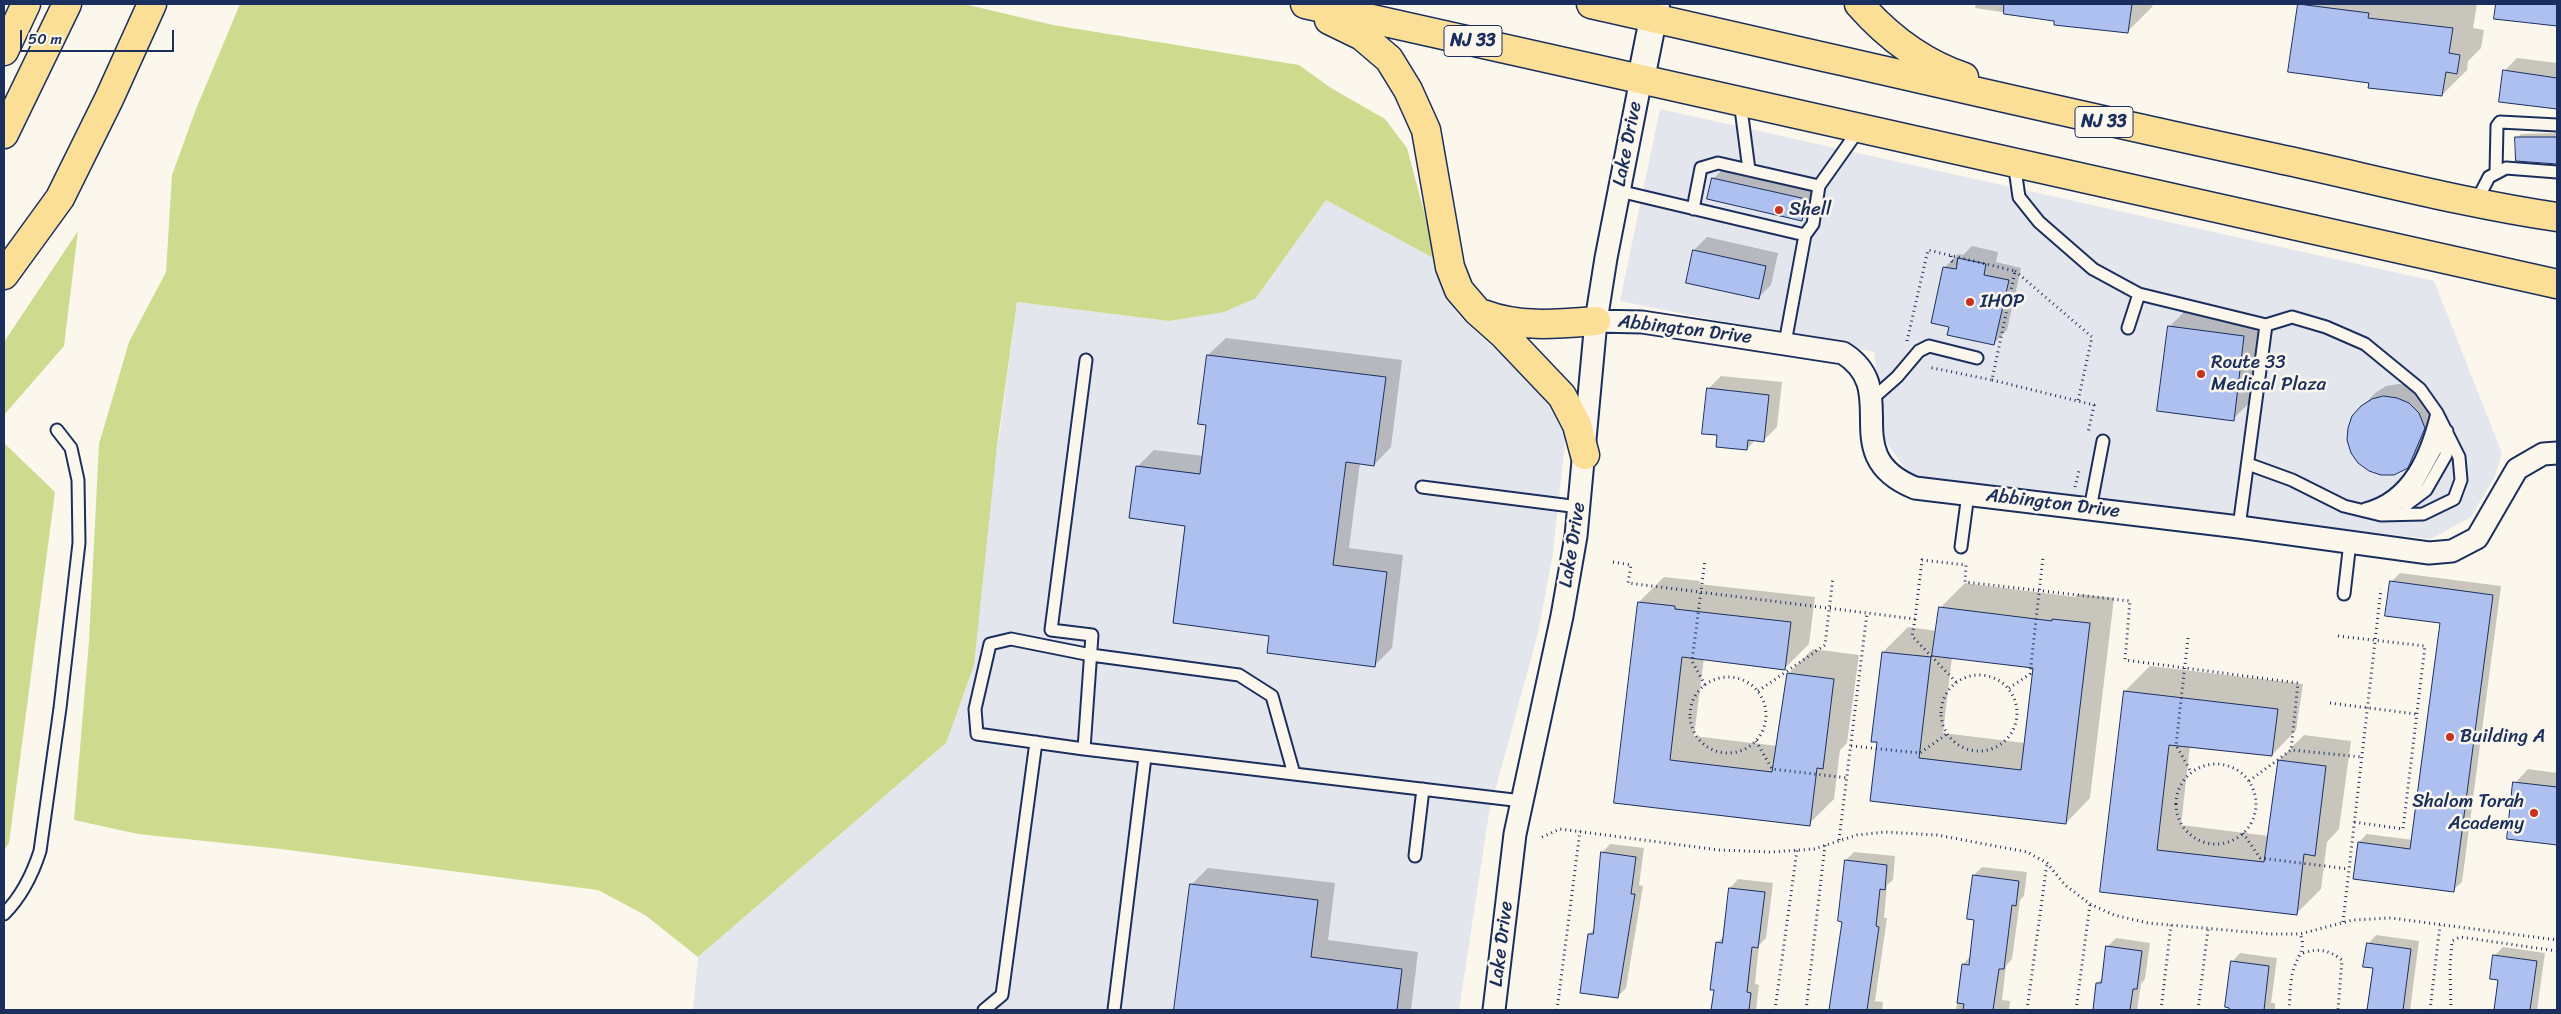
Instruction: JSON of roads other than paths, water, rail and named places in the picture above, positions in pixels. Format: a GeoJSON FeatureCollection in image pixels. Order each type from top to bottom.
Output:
{"type":"FeatureCollection","features":[{"type":"Feature","properties":{"kind":"highway"},"geometry":{"type":"LineString","coordinates":[[4,51],[26,4]]}},
{"type":"Feature","properties":{"kind":"highway"},"geometry":{"type":"LineString","coordinates":[[4,134],[66,4]]}},
{"type":"Feature","properties":{"kind":"highway"},"geometry":{"type":"LineString","coordinates":[[4,271],[94,94],[132,4]]}},
{"type":"Feature","properties":{"kind":"highway"},"geometry":{"type":"LineString","coordinates":[[4,275],[60,198],[110,99],[152,4]]}},
{"type":"Feature","properties":{"kind":"highway"},"geometry":{"type":"LineString","coordinates":[[1296,4],[1362,36],[1389,59],[1408,90],[1426,130],[1450,267],[1459,290],[1477,312],[1504,335],[1562,396],[1577,426],[1585,455]]}},
{"type":"Feature","properties":{"kind":"highway","name":"NJ 33"},"geometry":{"type":"LineString","coordinates":[[1305,4],[1740,99],[2557,284]]}},
{"type":"Feature","properties":{"kind":"highway","name":"NJ 33"},"geometry":{"type":"LineString","coordinates":[[1591,4],[1654,11],[2084,117],[2304,164],[2475,204],[2557,217]]}},
{"type":"Feature","properties":{"kind":"highway"},"geometry":{"type":"LineString","coordinates":[[1859,4],[1881,29],[1920,58],[1959,76],[2084,117]]}},
{"type":"Feature","properties":{"kind":"highway"},"geometry":{"type":"LineString","coordinates":[[1477,312],[1500,320],[1536,324],[1596,321]]}},
{"type":"Feature","properties":{"kind":"street"},"geometry":{"type":"LineString","coordinates":[[1642,79],[1654,11]]}},
{"type":"Feature","properties":{"kind":"street","name":"Lake Drive"},"geometry":{"type":"LineString","coordinates":[[1494,1010],[1506,902],[1522,801],[1562,616],[1579,507],[1596,321],[1618,191],[1642,79]]}},
{"type":"Feature","properties":{"kind":"street","name":"Abbington Drive"},"geometry":{"type":"LineString","coordinates":[[1596,321],[1642,322],[1830,349],[1843,353],[1856,360],[1866,374],[1871,387],[1871,436],[1876,454],[1886,470],[1900,482],[1915,488],[2240,527],[2429,553],[2452,551],[2477,538],[2517,469],[2543,454],[2557,453]]}},
{"type":"Feature","properties":{"kind":"lane"},"geometry":{"type":"LineString","coordinates":[[1740,99],[1749,170]]}},
{"type":"Feature","properties":{"kind":"lane"},"geometry":{"type":"LineString","coordinates":[[2496,172],[2497,126],[2500,122],[2557,125]]}},
{"type":"Feature","properties":{"kind":"lane"},"geometry":{"type":"LineString","coordinates":[[1785,344],[1805,235],[1813,224],[1819,186],[1861,127]]}},
{"type":"Feature","properties":{"kind":"lane"},"geometry":{"type":"LineString","coordinates":[[2014,161],[2019,197],[2039,222],[2093,269],[2138,294],[2266,325],[2292,317],[2326,327],[2365,344],[2420,389],[2437,412],[2447,429],[2459,457],[2461,480],[2454,499],[2423,514],[2381,515],[2344,506],[2292,480],[2248,464]]}},
{"type":"Feature","properties":{"kind":"lane"},"geometry":{"type":"LineString","coordinates":[[1693,209],[1701,168],[1718,163],[1819,186]]}},
{"type":"Feature","properties":{"kind":"lane"},"geometry":{"type":"LineString","coordinates":[[2475,204],[2489,177],[2506,168],[2557,172]]}},
{"type":"Feature","properties":{"kind":"lane"},"geometry":{"type":"LineString","coordinates":[[1618,191],[1805,235]]}},
{"type":"Feature","properties":{"kind":"lane"},"geometry":{"type":"LineString","coordinates":[[2128,328],[2138,294]]}},
{"type":"Feature","properties":{"kind":"lane"},"geometry":{"type":"LineString","coordinates":[[2240,527],[2266,325]]}},
{"type":"Feature","properties":{"kind":"lane"},"geometry":{"type":"LineString","coordinates":[[1871,400],[1896,377],[1919,351],[1929,346],[1977,358]]}},
{"type":"Feature","properties":{"kind":"lane"},"geometry":{"type":"LineString","coordinates":[[1084,749],[1092,635],[1051,630],[1086,360]]}},
{"type":"Feature","properties":{"kind":"lane"},"geometry":{"type":"LineString","coordinates":[[2362,510],[2382,505],[2398,494],[2409,480],[2429,444],[2437,412]]}},
{"type":"Feature","properties":{"kind":"lane"},"geometry":{"type":"LineString","coordinates":[[2381,515],[2402,502],[2416,485],[2436,449],[2437,412]]}},
{"type":"Feature","properties":{"kind":"lane"},"geometry":{"type":"LineString","coordinates":[[2381,515],[2406,505],[2426,490],[2446,455],[2447,429]]}},
{"type":"Feature","properties":{"kind":"lane"},"geometry":{"type":"LineString","coordinates":[[4,914],[27,885],[40,851],[75,596],[79,543],[78,480],[71,448],[57,430]]}},
{"type":"Feature","properties":{"kind":"lane"},"geometry":{"type":"LineString","coordinates":[[2090,509],[2103,441]]}},
{"type":"Feature","properties":{"kind":"lane"},"geometry":{"type":"LineString","coordinates":[[1422,487],[1579,507]]}},
{"type":"Feature","properties":{"kind":"lane"},"geometry":{"type":"LineString","coordinates":[[1961,547],[1968,494]]}},
{"type":"Feature","properties":{"kind":"lane"},"geometry":{"type":"LineString","coordinates":[[2344,594],[2350,542]]}},
{"type":"Feature","properties":{"kind":"lane"},"geometry":{"type":"LineString","coordinates":[[1294,774],[1272,696],[1239,675],[1091,655],[1011,639],[990,644],[975,709],[977,734],[1145,757],[1522,801]]}},
{"type":"Feature","properties":{"kind":"lane"},"geometry":{"type":"LineString","coordinates":[[984,1010],[1002,995],[1036,742]]}},
{"type":"Feature","properties":{"kind":"lane"},"geometry":{"type":"LineString","coordinates":[[1114,1010],[1145,757]]}},
{"type":"Feature","properties":{"kind":"lane"},"geometry":{"type":"LineString","coordinates":[[1415,856],[1423,790]]}},
{"type":"Feature","properties":{"kind":"place","name":"Shell"},"geometry":{"type":"Point","coordinates":[1779,210]}},
{"type":"Feature","properties":{"kind":"place","name":"IHOP"},"geometry":{"type":"Point","coordinates":[1970,302]}},
{"type":"Feature","properties":{"kind":"place","name":"Route 33 Medical Plaza"},"geometry":{"type":"Point","coordinates":[2201,374]}},
{"type":"Feature","properties":{"kind":"place","name":"Building A"},"geometry":{"type":"Point","coordinates":[2450,737]}},
{"type":"Feature","properties":{"kind":"place","name":"Shalom Torah Academy"},"geometry":{"type":"Point","coordinates":[2534,813]}}]}
